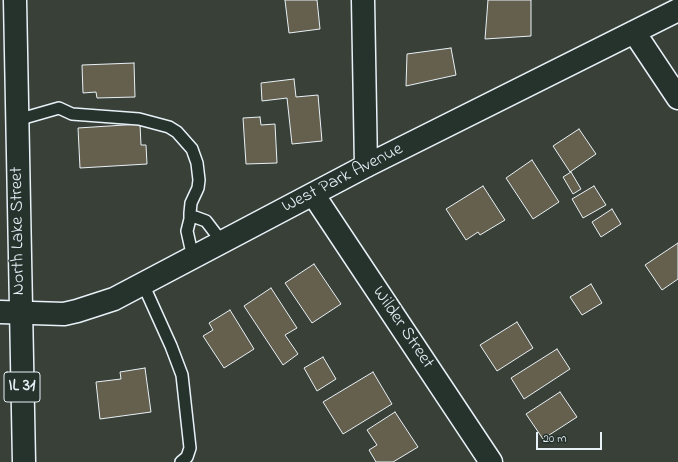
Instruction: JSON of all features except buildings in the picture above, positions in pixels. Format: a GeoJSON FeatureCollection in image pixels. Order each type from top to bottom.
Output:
{"type":"FeatureCollection","features":[{"type":"Feature","properties":{"kind":"street","name":"North Lake Street"},"geometry":{"type":"LineString","coordinates":[[15,0],[17,120],[10,312],[24,462]]}},
{"type":"Feature","properties":{"kind":"street"},"geometry":{"type":"LineString","coordinates":[[363,0],[366,166]]}},
{"type":"Feature","properties":{"kind":"street","name":"West Park Avenue"},"geometry":{"type":"LineString","coordinates":[[10,312],[64,314],[114,299],[366,166],[678,10]]}},
{"type":"Feature","properties":{"kind":"street"},"geometry":{"type":"LineString","coordinates":[[634,32],[678,98]]}},
{"type":"Feature","properties":{"kind":"street","name":"Wilder Street"},"geometry":{"type":"LineString","coordinates":[[313,194],[491,462]]}},
{"type":"Feature","properties":{"kind":"lane"},"geometry":{"type":"LineString","coordinates":[[17,120],[59,108],[72,114],[139,119],[170,127],[185,140],[192,149],[197,163],[199,180],[197,193],[191,203],[190,219],[187,231],[193,258]]}},
{"type":"Feature","properties":{"kind":"lane"},"geometry":{"type":"LineString","coordinates":[[190,219],[195,217],[206,221],[222,242]]}},
{"type":"Feature","properties":{"kind":"lane"},"geometry":{"type":"LineString","coordinates":[[143,284],[171,346],[182,375],[190,448],[187,457],[181,462]]}}]}
